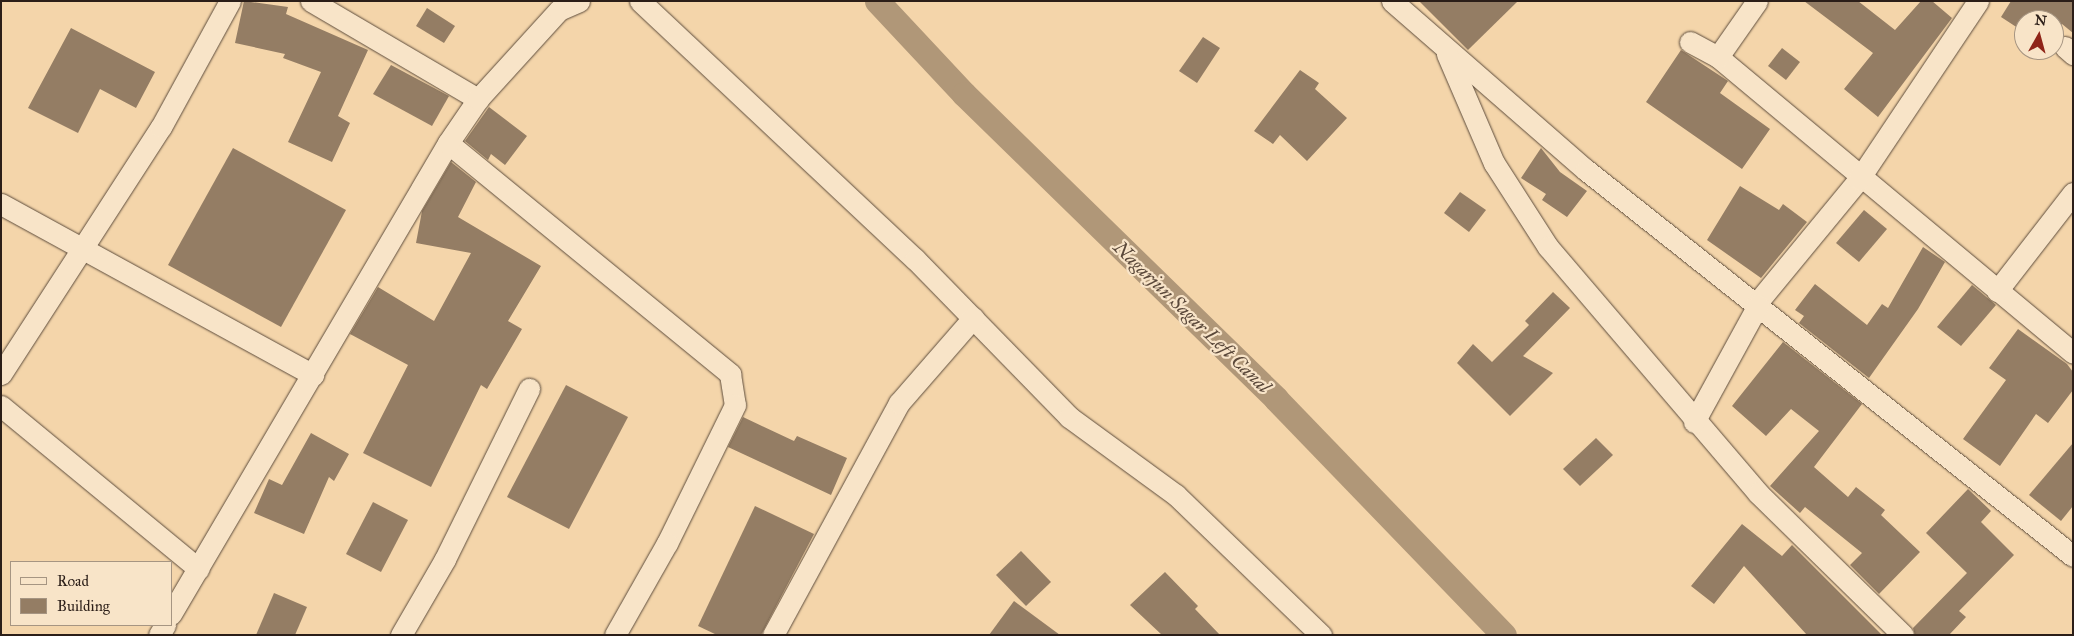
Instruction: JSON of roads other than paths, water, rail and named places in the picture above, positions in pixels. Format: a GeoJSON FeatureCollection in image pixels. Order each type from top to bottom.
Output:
{"type":"FeatureCollection","features":[{"type":"Feature","properties":{"kind":"street"},"geometry":{"type":"LineString","coordinates":[[1,374],[84,250],[162,127],[230,1]]}},
{"type":"Feature","properties":{"kind":"street"},"geometry":{"type":"LineString","coordinates":[[310,1],[478,99]]}},
{"type":"Feature","properties":{"kind":"street"},"geometry":{"type":"LineString","coordinates":[[172,612],[313,376],[448,143],[478,99],[559,10],[579,1]]}},
{"type":"Feature","properties":{"kind":"street"},"geometry":{"type":"LineString","coordinates":[[640,1],[973,318],[1070,417],[1176,495],[1321,635]]}},
{"type":"Feature","properties":{"kind":"street"},"geometry":{"type":"LineString","coordinates":[[1392,1],[1586,170],[2073,556]]}},
{"type":"Feature","properties":{"kind":"street"},"geometry":{"type":"LineString","coordinates":[[1718,58],[1757,1]]}},
{"type":"Feature","properties":{"kind":"street"},"geometry":{"type":"LineString","coordinates":[[1694,422],[1757,304],[1859,179],[1978,1]]}},
{"type":"Feature","properties":{"kind":"street"},"geometry":{"type":"LineString","coordinates":[[1690,42],[1718,58],[1859,179],[2073,353]]}},
{"type":"Feature","properties":{"kind":"street"},"geometry":{"type":"LineString","coordinates":[[1445,48],[1494,163],[1548,247],[1694,422],[1758,493],[1903,635]]}},
{"type":"Feature","properties":{"kind":"street"},"geometry":{"type":"LineString","coordinates":[[448,143],[730,374],[735,405],[667,543],[615,635]]}},
{"type":"Feature","properties":{"kind":"street"},"geometry":{"type":"LineString","coordinates":[[1997,291],[2073,193]]}},
{"type":"Feature","properties":{"kind":"street"},"geometry":{"type":"LineString","coordinates":[[1,204],[313,376]]}},
{"type":"Feature","properties":{"kind":"street"},"geometry":{"type":"LineString","coordinates":[[773,635],[899,403],[973,318]]}},
{"type":"Feature","properties":{"kind":"street"},"geometry":{"type":"LineString","coordinates":[[401,635],[446,559],[529,390]]}},
{"type":"Feature","properties":{"kind":"street"},"geometry":{"type":"LineString","coordinates":[[1,406],[199,568]]}},
{"type":"Feature","properties":{"kind":"waterway","name":"Nagarjun Sagar Left Canal"},"geometry":{"type":"LineString","coordinates":[[877,1],[964,94],[1276,399],[1504,635]]}}]}
